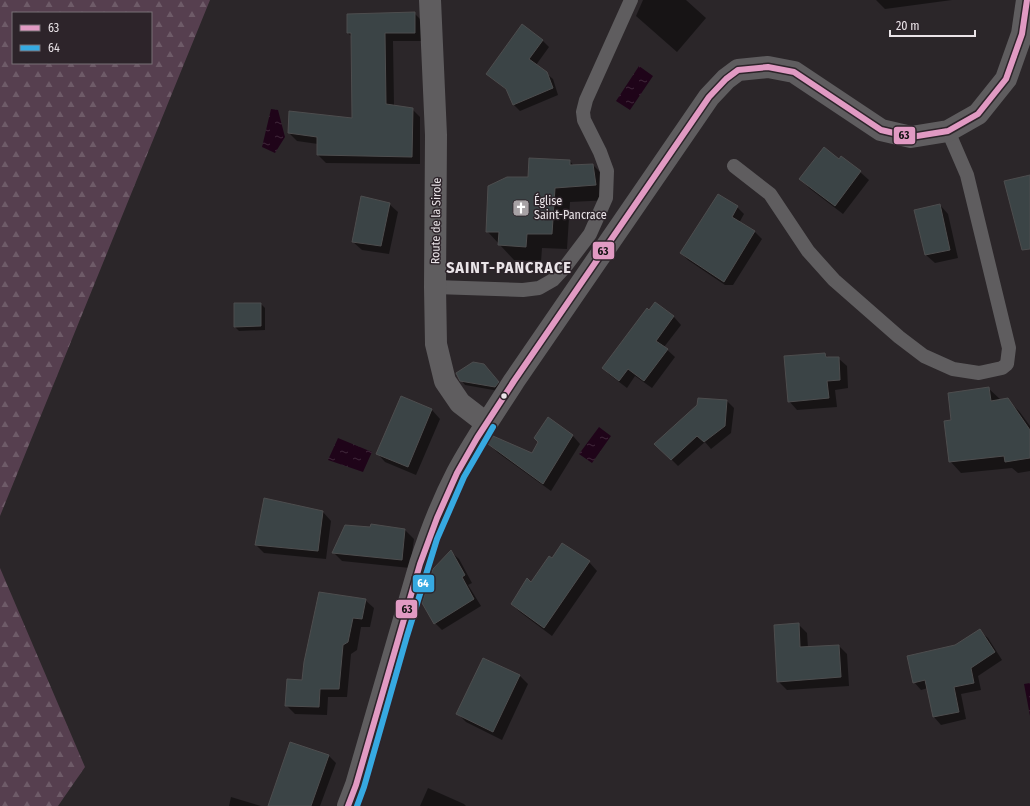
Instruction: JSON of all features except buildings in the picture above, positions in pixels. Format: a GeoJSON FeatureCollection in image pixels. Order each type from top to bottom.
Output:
{"type":"FeatureCollection","features":[{"type":"Feature","properties":{"kind":"street","name":"Route de la Sirole"},"geometry":{"type":"LineString","coordinates":[[430,0],[436,135],[436,344],[445,380],[460,403],[486,423]]}},
{"type":"Feature","properties":{"kind":"street"},"geometry":{"type":"LineString","coordinates":[[348,806],[356,785],[399,634],[429,536],[457,473],[486,423],[709,97],[726,78],[738,70],[768,67],[794,72],[881,130],[911,137],[948,131],[978,114],[1006,79],[1022,34],[1027,0]]}},
{"type":"Feature","properties":{"kind":"lane"},"geometry":{"type":"LineString","coordinates":[[435,287],[523,290],[539,288],[553,280],[565,267],[590,234],[606,198],[607,171],[584,120],[583,112],[586,100],[631,0]]}},
{"type":"Feature","properties":{"kind":"lane"},"geometry":{"type":"LineString","coordinates":[[734,166],[770,194],[808,251],[834,280],[899,337],[924,356],[953,369],[979,372],[1002,368],[1007,364],[1009,348],[967,175],[948,131]]}},
{"type":"Feature","properties":{"kind":"green space"},"geometry":{"type":"Polygon","coordinates":[[[0,0],[210,0],[0,516],[0,0]]]}},
{"type":"Feature","properties":{"kind":"green space"},"geometry":{"type":"Polygon","coordinates":[[[0,568],[85,767],[58,806],[0,806],[0,568]]]}},
{"type":"Feature","properties":{"kind":"water"},"geometry":{"type":"Polygon","coordinates":[[[639,66],[653,76],[630,110],[616,101],[639,66]]]}},
{"type":"Feature","properties":{"kind":"water"},"geometry":{"type":"Polygon","coordinates":[[[271,109],[278,110],[285,137],[275,153],[262,147],[271,109]]]}},
{"type":"Feature","properties":{"kind":"water"},"geometry":{"type":"Polygon","coordinates":[[[599,427],[611,436],[592,463],[579,454],[599,427]]]}},
{"type":"Feature","properties":{"kind":"water"},"geometry":{"type":"Polygon","coordinates":[[[338,438],[372,452],[363,472],[328,460],[338,438]]]}},
{"type":"Feature","properties":{"kind":"water"},"geometry":{"type":"Polygon","coordinates":[[[1030,683],[1030,716],[1024,684],[1030,683]]]}},
{"type":"Feature","properties":{"kind":"transit line","name":"63"},"geometry":{"type":"LineString","coordinates":[[348,806],[356,785],[420,564],[437,518],[457,473],[477,438],[514,381],[709,97],[726,79],[738,70],[768,67],[794,72],[881,130],[911,137],[948,131],[978,114],[1006,79],[1022,34],[1027,0]]}},
{"type":"Feature","properties":{"kind":"transit line","name":"64"},"geometry":{"type":"LineString","coordinates":[[357,806],[364,787],[407,636],[437,539],[464,477],[493,427]]}},
{"type":"Feature","properties":{"kind":"place","name":"Église Saint-Pancrace"},"geometry":{"type":"Point","coordinates":[521,208]}},
{"type":"Feature","properties":{"kind":"district","name":"SAINT-PANCRACE"},"geometry":{"type":"Point","coordinates":[509,267]}}]}
